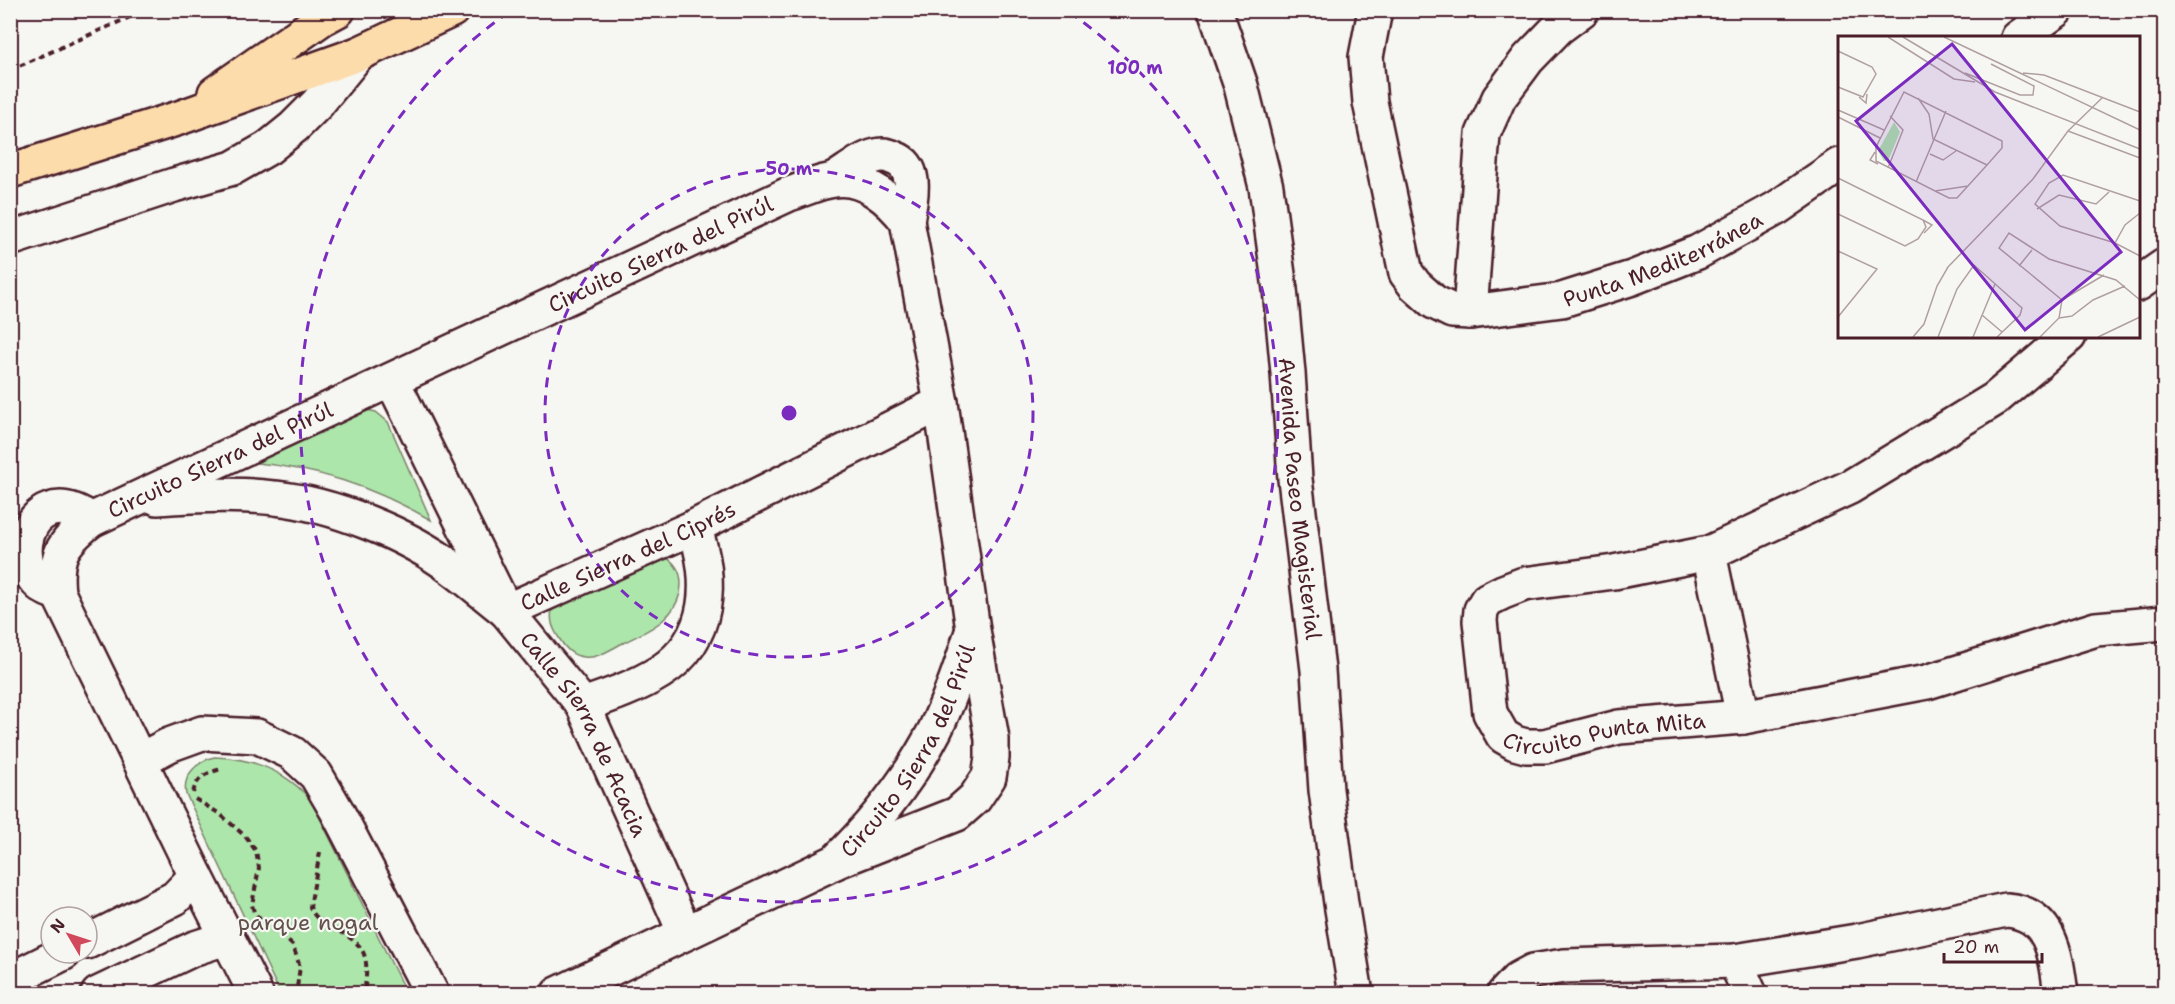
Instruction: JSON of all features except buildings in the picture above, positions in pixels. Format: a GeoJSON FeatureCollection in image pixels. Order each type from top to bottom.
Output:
{"type":"FeatureCollection","features":[{"type":"Feature","properties":{"kind":"main road"},"geometry":{"type":"LineString","coordinates":[[179,118],[323,18],[338,10]]}},
{"type":"Feature","properties":{"kind":"main road"},"geometry":{"type":"LineString","coordinates":[[10,171],[179,118],[358,54],[452,10]]}},
{"type":"Feature","properties":{"kind":"street","name":"Avenida Paseo Magisterial"},"geometry":{"type":"LineString","coordinates":[[1215,10],[1240,86],[1266,187],[1280,289],[1295,479],[1317,670],[1326,790],[1356,993]]}},
{"type":"Feature","properties":{"kind":"street","name":"Punta Mediterránea"},"geometry":{"type":"LineString","coordinates":[[1375,10],[1366,57],[1370,102],[1406,273],[1415,285],[1434,302],[1452,311],[1470,312],[1562,300],[1632,278],[1698,252],[1777,208],[1838,166]]}},
{"type":"Feature","properties":{"kind":"street"},"geometry":{"type":"LineString","coordinates":[[1470,312],[1484,134],[1499,98],[1528,59],[1558,28],[1582,10]]}},
{"type":"Feature","properties":{"kind":"street"},"geometry":{"type":"LineString","coordinates":[[2021,36],[2057,10]]}},
{"type":"Feature","properties":{"kind":"street"},"geometry":{"type":"LineString","coordinates":[[10,238],[233,168],[268,148],[294,127],[317,104],[358,54]]}},
{"type":"Feature","properties":{"kind":"street","name":"Circuito Sierra del Pirúl"},"geometry":{"type":"LineString","coordinates":[[256,993],[226,938],[58,593],[55,571],[62,551],[75,533],[91,520],[789,194],[835,179],[866,186],[882,195],[897,208],[907,221],[941,403],[973,630],[954,688],[929,739],[886,807],[862,836],[835,862],[558,993]]}},
{"type":"Feature","properties":{"kind":"street"},"geometry":{"type":"LineString","coordinates":[[2139,283],[2164,266]]}},
{"type":"Feature","properties":{"kind":"street","name":"Circuito Punta Mita"},"geometry":{"type":"LineString","coordinates":[[2067,338],[1995,399],[1850,487],[1709,554],[1614,572],[1524,584],[1503,591],[1487,600],[1481,610],[1480,621],[1490,713],[1503,736],[1526,746],[1545,746],[1619,727],[1743,717],[1928,682],[2096,629],[2164,623]]}},
{"type":"Feature","properties":{"kind":"street","name":"Calle Sierra de Acacia"},"geometry":{"type":"LineString","coordinates":[[392,380],[506,611],[583,705],[685,933]]}},
{"type":"Feature","properties":{"kind":"street","name":"Calle Sierra del Ciprés"},"geometry":{"type":"LineString","coordinates":[[140,499],[258,496],[326,508],[391,532],[451,567],[506,611],[694,527],[941,403]]}},
{"type":"Feature","properties":{"kind":"street"},"geometry":{"type":"LineString","coordinates":[[58,593],[38,587],[27,578],[20,565],[17,551],[20,536],[26,524],[38,514],[51,508],[65,507],[91,520]]}},
{"type":"Feature","properties":{"kind":"street"},"geometry":{"type":"LineString","coordinates":[[583,705],[625,690],[661,672],[683,652],[700,624],[706,600],[707,575],[694,527]]}},
{"type":"Feature","properties":{"kind":"street"},"geometry":{"type":"LineString","coordinates":[[1709,554],[1743,717]]}},
{"type":"Feature","properties":{"kind":"street"},"geometry":{"type":"LineString","coordinates":[[835,862],[957,814],[975,798],[989,777],[992,739],[973,630]]}},
{"type":"Feature","properties":{"kind":"street"},"geometry":{"type":"LineString","coordinates":[[140,760],[169,745],[202,733],[257,736],[292,753],[316,775],[337,811],[432,993]]}},
{"type":"Feature","properties":{"kind":"street"},"geometry":{"type":"LineString","coordinates":[[99,936],[175,898],[196,876]]}},
{"type":"Feature","properties":{"kind":"street"},"geometry":{"type":"LineString","coordinates":[[1504,993],[1518,979],[1533,971],[1564,966],[1736,961],[1857,942],[2006,910],[2019,911],[2030,916],[2049,939],[2056,958],[2061,993]]}},
{"type":"Feature","properties":{"kind":"street"},"geometry":{"type":"LineString","coordinates":[[98,993],[195,948],[226,938]]}},
{"type":"Feature","properties":{"kind":"street"},"geometry":{"type":"LineString","coordinates":[[1736,961],[1750,993]]}},
{"type":"Feature","properties":{"kind":"street"},"geometry":{"type":"LineString","coordinates":[[10,980],[40,965]]}},
{"type":"Feature","properties":{"kind":"path"},"geometry":{"type":"LineString","coordinates":[[10,70],[146,10]]}},
{"type":"Feature","properties":{"kind":"path"},"geometry":{"type":"LineString","coordinates":[[224,768],[201,777],[190,799],[220,814],[245,836],[256,851],[259,868],[252,904],[254,912],[263,923],[293,946],[300,967],[296,993]]}},
{"type":"Feature","properties":{"kind":"path"},"geometry":{"type":"LineString","coordinates":[[320,848],[310,907],[318,919],[357,941],[362,948],[366,969],[364,993]]}},
{"type":"Feature","properties":{"kind":"green space"},"geometry":{"type":"Polygon","coordinates":[[[362,409],[376,412],[388,422],[431,520],[387,497],[343,481],[297,469],[248,462],[362,409]]]}},
{"type":"Feature","properties":{"kind":"green space"},"geometry":{"type":"Polygon","coordinates":[[[662,555],[677,568],[681,586],[676,604],[663,620],[644,633],[594,656],[580,656],[566,648],[553,627],[552,608],[662,555]]]}},
{"type":"Feature","properties":{"kind":"green space","name":"parque nogal"},"geometry":{"type":"Polygon","coordinates":[[[214,757],[242,760],[267,768],[291,781],[311,800],[406,993],[280,993],[186,794],[186,781],[192,770],[202,762],[214,757]]]}}]}
